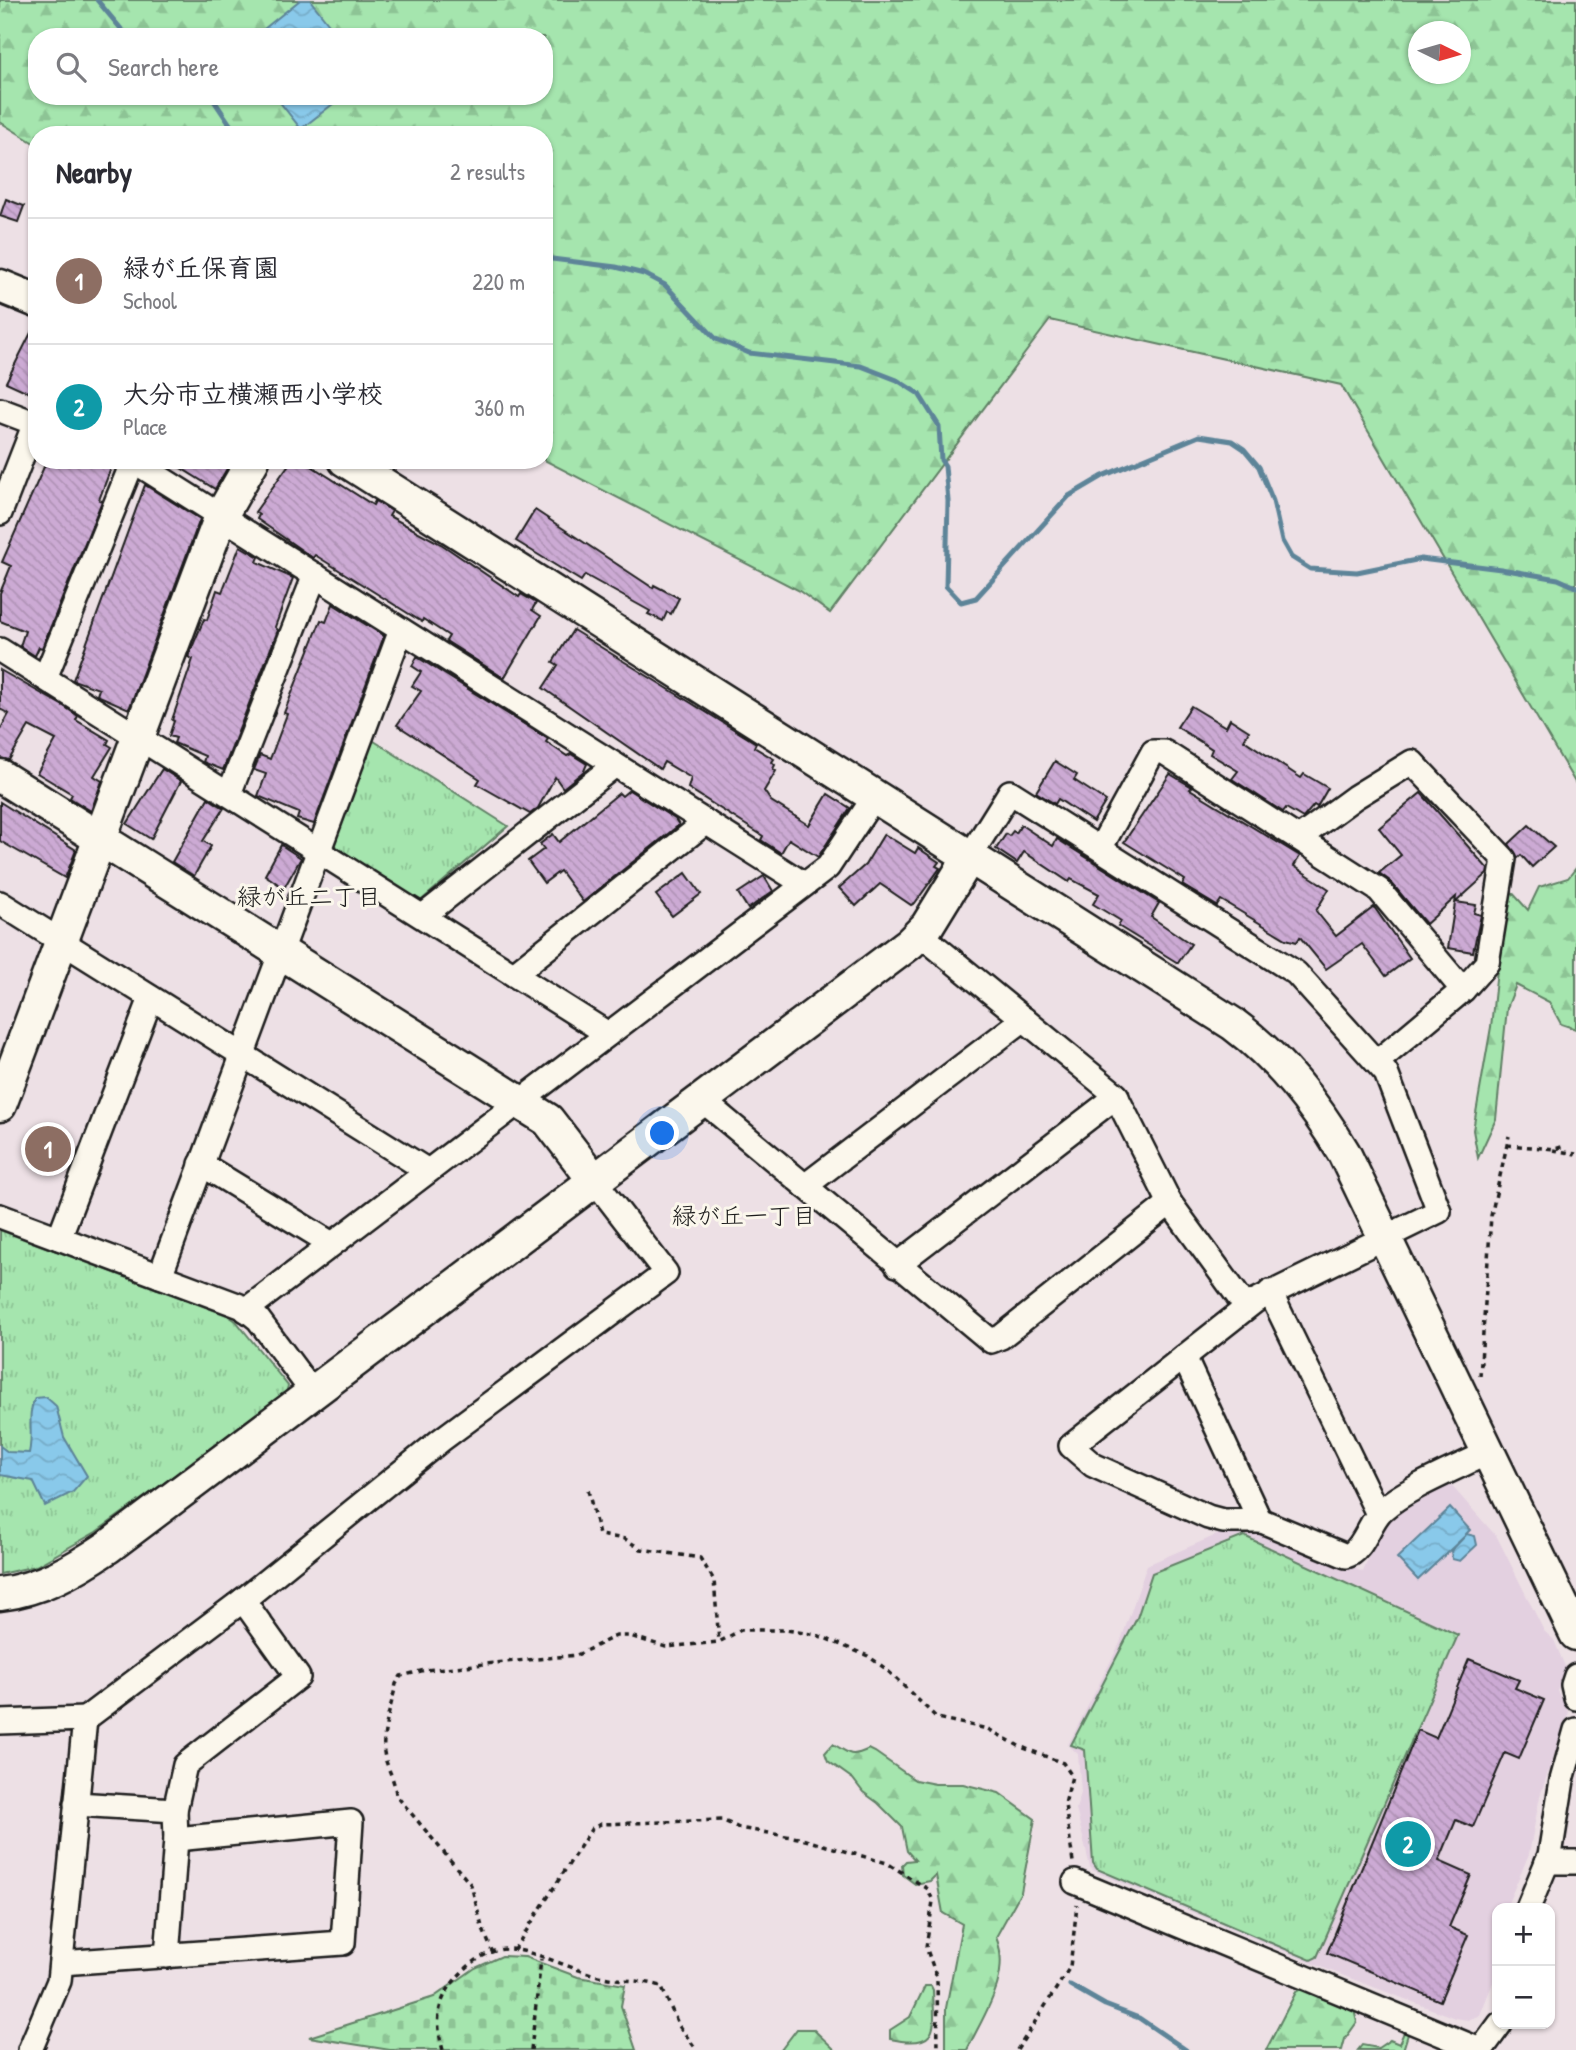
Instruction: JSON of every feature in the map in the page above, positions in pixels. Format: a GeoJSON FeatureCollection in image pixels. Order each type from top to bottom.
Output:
{"type":"FeatureCollection","features":[{"type":"Feature","properties":{"kind":"street"},"geometry":{"type":"LineString","coordinates":[[0,286],[28,297]]}},
{"type":"Feature","properties":{"kind":"street"},"geometry":{"type":"LineString","coordinates":[[0,410],[28,420]]}},
{"type":"Feature","properties":{"kind":"street"},"geometry":{"type":"LineString","coordinates":[[0,513],[28,443]]}},
{"type":"Feature","properties":{"kind":"street"},"geometry":{"type":"LineString","coordinates":[[45,678],[128,469]]}},
{"type":"Feature","properties":{"kind":"street"},"geometry":{"type":"LineString","coordinates":[[146,469],[804,884]]}},
{"type":"Feature","properties":{"kind":"street"},"geometry":{"type":"LineString","coordinates":[[0,1105],[221,516],[248,469]]}},
{"type":"Feature","properties":{"kind":"street"},"geometry":{"type":"LineString","coordinates":[[359,469],[1233,1024],[1264,1049],[1317,1110],[1344,1153],[1576,1634]]}},
{"type":"Feature","properties":{"kind":"street"},"geometry":{"type":"LineString","coordinates":[[229,794],[315,575]]}},
{"type":"Feature","properties":{"kind":"street"},"geometry":{"type":"LineString","coordinates":[[160,1276],[401,630]]}},
{"type":"Feature","properties":{"kind":"street"},"geometry":{"type":"LineString","coordinates":[[0,650],[608,1034]]}},
{"type":"Feature","properties":{"kind":"street"},"geometry":{"type":"LineString","coordinates":[[1101,848],[1153,752],[1164,752],[1380,890],[1463,990]]}},
{"type":"Feature","properties":{"kind":"street"},"geometry":{"type":"LineString","coordinates":[[1298,838],[1355,796],[1412,762],[1504,859],[1487,963],[1463,990],[1377,1062]]}},
{"type":"Feature","properties":{"kind":"street"},"geometry":{"type":"LineString","coordinates":[[423,916],[615,765]]}},
{"type":"Feature","properties":{"kind":"street"},"geometry":{"type":"LineString","coordinates":[[0,776],[548,1120],[666,1273],[441,1440],[243,1601],[85,1719],[0,1722]]}},
{"type":"Feature","properties":{"kind":"street"},"geometry":{"type":"LineString","coordinates":[[0,1594],[42,1584],[90,1560],[920,934],[1010,792],[1297,973],[1386,1073],[1439,1211],[1270,1292],[1246,1307],[1071,1446],[1093,1465],[1208,1517],[1223,1521],[1260,1521],[1346,1556],[1356,1552],[1378,1514],[1393,1502],[1489,1452]]}},
{"type":"Feature","properties":{"kind":"street"},"geometry":{"type":"LineString","coordinates":[[246,1310],[836,858],[875,796]]}},
{"type":"Feature","properties":{"kind":"street"},"geometry":{"type":"LineString","coordinates":[[514,974],[706,822]]}},
{"type":"Feature","properties":{"kind":"street"},"geometry":{"type":"LineString","coordinates":[[0,903],[428,1171]]}},
{"type":"Feature","properties":{"kind":"street"},"geometry":{"type":"LineString","coordinates":[[920,934],[1116,1096],[1170,1203],[1246,1307]]}},
{"type":"Feature","properties":{"kind":"street"},"geometry":{"type":"LineString","coordinates":[[59,1238],[151,998]]}},
{"type":"Feature","properties":{"kind":"street"},"geometry":{"type":"LineString","coordinates":[[804,1186],[1024,1019]]}},
{"type":"Feature","properties":{"kind":"street"},"geometry":{"type":"LineString","coordinates":[[897,1265],[1116,1096]]}},
{"type":"Feature","properties":{"kind":"street"},"geometry":{"type":"LineString","coordinates":[[702,1100],[984,1337],[995,1340],[1170,1203]]}},
{"type":"Feature","properties":{"kind":"street"},"geometry":{"type":"LineString","coordinates":[[201,1164],[332,1244]]}},
{"type":"Feature","properties":{"kind":"street"},"geometry":{"type":"LineString","coordinates":[[0,1216],[246,1310],[258,1319],[313,1393]]}},
{"type":"Feature","properties":{"kind":"street"},"geometry":{"type":"LineString","coordinates":[[1270,1292],[1378,1514]]}},
{"type":"Feature","properties":{"kind":"street"},"geometry":{"type":"LineString","coordinates":[[1184,1357],[1260,1521]]}},
{"type":"Feature","properties":{"kind":"street"},"geometry":{"type":"LineString","coordinates":[[167,1956],[176,1839],[175,1810],[185,1765],[298,1677],[243,1601]]}},
{"type":"Feature","properties":{"kind":"street"},"geometry":{"type":"LineString","coordinates":[[1576,1676],[1573,1685],[1576,1698]]}},
{"type":"Feature","properties":{"kind":"street"},"geometry":{"type":"LineString","coordinates":[[30,2050],[59,1981],[85,1719]]}},
{"type":"Feature","properties":{"kind":"street"},"geometry":{"type":"LineString","coordinates":[[1530,1903],[1547,1862],[1562,1780],[1576,1730]]}},
{"type":"Feature","properties":{"kind":"street"},"geometry":{"type":"LineString","coordinates":[[76,1804],[175,1810]]}},
{"type":"Feature","properties":{"kind":"street"},"geometry":{"type":"LineString","coordinates":[[61,1963],[343,1944],[351,1822],[176,1839]]}},
{"type":"Feature","properties":{"kind":"street"},"geometry":{"type":"LineString","coordinates":[[1547,1862],[1576,1862]]}},
{"type":"Feature","properties":{"kind":"street"},"geometry":{"type":"LineString","coordinates":[[1075,1882],[1481,2050],[1496,2029]]}},
{"type":"Feature","properties":{"kind":"path"},"geometry":{"type":"LineString","coordinates":[[1480,1384],[1490,1228],[1509,1136]]}},
{"type":"Feature","properties":{"kind":"path"},"geometry":{"type":"LineString","coordinates":[[1507,1144],[1576,1154]]}},
{"type":"Feature","properties":{"kind":"path"},"geometry":{"type":"LineString","coordinates":[[1544,1148],[1564,1146]]}},
{"type":"Feature","properties":{"kind":"path"},"geometry":{"type":"LineString","coordinates":[[588,1490],[599,1535],[625,1539],[641,1549],[700,1558],[713,1580],[719,1642]]}},
{"type":"Feature","properties":{"kind":"path"},"geometry":{"type":"LineString","coordinates":[[493,1953],[471,1885],[396,1795],[384,1745],[396,1684],[401,1676],[425,1670],[577,1655],[616,1636],[630,1636],[666,1647],[719,1642],[741,1630],[786,1630],[817,1635],[868,1656],[886,1669],[926,1711],[937,1717],[988,1729]]}},
{"type":"Feature","properties":{"kind":"path"},"geometry":{"type":"LineString","coordinates":[[514,1950],[593,1828],[601,1824],[722,1819],[739,1829],[798,1838],[887,1863],[928,1889],[933,1901],[926,1947],[937,1978],[938,2050]]}},
{"type":"Feature","properties":{"kind":"path"},"geometry":{"type":"LineString","coordinates":[[443,2050],[439,2022],[444,1996],[463,1971],[493,1953],[514,1950],[604,1978],[661,1986],[679,2026],[697,2050]]}},
{"type":"Feature","properties":{"kind":"path"},"geometry":{"type":"LineString","coordinates":[[531,2050],[541,1959]]}},
{"type":"Feature","properties":{"kind":"shaded area"},"geometry":{"type":"Polygon","coordinates":[[[1450,1484],[1497,1537],[1544,1631],[1554,1640],[1566,1669],[1557,1691],[1569,1712],[1540,1796],[1529,1854],[1508,1903],[1492,1903],[1492,1985],[1480,2015],[1468,2020],[1455,2018],[1326,1969],[1094,1871],[1090,1867],[1076,1809],[1081,1793],[1078,1754],[1068,1745],[1120,1643],[1147,1565],[1242,1524],[1264,1528],[1363,1572],[1379,1530],[1394,1516],[1450,1484]]]}},
{"type":"Feature","properties":{"kind":"green space"},"geometry":{"type":"Polygon","coordinates":[[[0,0],[1576,0],[1576,784],[1341,385],[1050,320],[830,613],[798,590],[553,465],[553,126],[28,126],[28,139],[0,122],[0,0]]]}},
{"type":"Feature","properties":{"kind":"green space"},"geometry":{"type":"Polygon","coordinates":[[[374,741],[508,826],[417,904],[329,850],[365,743],[374,741]]]}},
{"type":"Feature","properties":{"kind":"green space"},"geometry":{"type":"Polygon","coordinates":[[[1576,868],[1576,1029],[1561,1024],[1549,1002],[1516,985],[1507,1008],[1496,1119],[1478,1158],[1473,1130],[1491,1027],[1504,903],[1510,890],[1528,910],[1539,887],[1568,878],[1576,868]]]}},
{"type":"Feature","properties":{"kind":"green space"},"geometry":{"type":"Polygon","coordinates":[[[0,1230],[227,1315],[236,1321],[288,1386],[285,1396],[96,1532],[36,1566],[0,1574],[0,1230]]]}},
{"type":"Feature","properties":{"kind":"green space"},"geometry":{"type":"Polygon","coordinates":[[[1244,1536],[1458,1635],[1317,1957],[1311,1960],[1097,1869],[1093,1863],[1085,1750],[1071,1745],[1137,1618],[1152,1573],[1244,1536]]]}},
{"type":"Feature","properties":{"kind":"green space"},"geometry":{"type":"Polygon","coordinates":[[[833,1744],[851,1754],[869,1749],[915,1780],[935,1784],[963,1784],[999,1793],[1035,1819],[1021,1892],[996,1937],[1001,1966],[994,1995],[967,2050],[946,2050],[946,2008],[962,1924],[943,1913],[936,1875],[930,1881],[915,1884],[903,1875],[902,1865],[906,1861],[915,1860],[907,1851],[902,1827],[863,1792],[853,1779],[828,1761],[825,1753],[833,1744]]]}},
{"type":"Feature","properties":{"kind":"green space"},"geometry":{"type":"Polygon","coordinates":[[[502,1956],[525,1957],[578,1977],[625,1985],[621,2006],[636,2050],[390,2050],[309,2037],[434,1997],[475,1968],[502,1956]]]}},
{"type":"Feature","properties":{"kind":"green space"},"geometry":{"type":"Polygon","coordinates":[[[925,1986],[931,1986],[933,1990],[934,2024],[931,2032],[927,2038],[919,2041],[890,2039],[890,2030],[910,2017],[925,1986]]]}},
{"type":"Feature","properties":{"kind":"green space"},"geometry":{"type":"Polygon","coordinates":[[[1301,1989],[1353,2006],[1357,2022],[1345,2039],[1342,2050],[1266,2050],[1296,1992],[1301,1989]]]}},
{"type":"Feature","properties":{"kind":"green space"},"geometry":{"type":"Polygon","coordinates":[[[797,2029],[813,2029],[835,2050],[781,2050],[797,2029]]]}},
{"type":"Feature","properties":{"kind":"green space"},"geometry":{"type":"Polygon","coordinates":[[[1405,2030],[1409,2031],[1403,2050],[1358,2050],[1362,2045],[1378,2048],[1390,2040],[1399,2044],[1405,2030]]]}},
{"type":"Feature","properties":{"kind":"water"},"geometry":{"type":"Polygon","coordinates":[[[300,0],[310,0],[332,28],[265,28],[300,0]]]}},
{"type":"Feature","properties":{"kind":"water"},"geometry":{"type":"Polygon","coordinates":[[[282,105],[332,105],[305,126],[299,126],[282,105]]]}},
{"type":"Feature","properties":{"kind":"water"},"geometry":{"type":"Polygon","coordinates":[[[46,1397],[56,1406],[64,1437],[87,1476],[73,1492],[45,1506],[33,1481],[0,1475],[0,1446],[8,1452],[29,1453],[32,1405],[35,1398],[46,1397]]]}},
{"type":"Feature","properties":{"kind":"water"},"geometry":{"type":"Polygon","coordinates":[[[1450,1508],[1470,1530],[1466,1534],[1475,1536],[1477,1545],[1460,1561],[1452,1559],[1451,1551],[1466,1535],[1418,1580],[1397,1558],[1450,1508]]]}},
{"type":"Feature","properties":{"kind":"building"},"geometry":{"type":"Polygon","coordinates":[[[6,199],[24,206],[18,222],[0,216],[6,199]]]}},
{"type":"Feature","properties":{"kind":"building"},"geometry":{"type":"Polygon","coordinates":[[[28,339],[28,392],[6,382],[28,339]]]}},
{"type":"Feature","properties":{"kind":"building"},"geometry":{"type":"Polygon","coordinates":[[[43,469],[111,469],[99,500],[102,501],[42,648],[39,647],[35,656],[20,646],[25,631],[0,621],[0,593],[11,566],[2,562],[43,469]]]}},
{"type":"Feature","properties":{"kind":"building"},"geometry":{"type":"Polygon","coordinates":[[[183,469],[227,469],[215,489],[183,469]]]}},
{"type":"Feature","properties":{"kind":"building"},"geometry":{"type":"Polygon","coordinates":[[[286,469],[316,469],[373,505],[375,501],[392,511],[389,516],[441,544],[519,597],[521,594],[536,603],[532,610],[541,616],[504,678],[446,641],[449,636],[423,619],[422,622],[315,555],[313,558],[257,519],[259,515],[255,512],[286,469]]]}},
{"type":"Feature","properties":{"kind":"building"},"geometry":{"type":"Polygon","coordinates":[[[145,485],[200,519],[129,709],[97,695],[99,689],[73,680],[145,485]]]}},
{"type":"Feature","properties":{"kind":"building"},"geometry":{"type":"Polygon","coordinates":[[[535,510],[653,588],[654,585],[679,598],[671,614],[667,612],[663,621],[648,614],[650,611],[585,575],[581,581],[516,541],[535,510]]]}},
{"type":"Feature","properties":{"kind":"building"},"geometry":{"type":"Polygon","coordinates":[[[240,546],[259,557],[257,562],[293,578],[275,627],[278,630],[223,770],[203,762],[205,756],[174,743],[176,738],[169,736],[193,659],[188,657],[204,619],[207,620],[217,590],[222,592],[240,546]]]}},
{"type":"Feature","properties":{"kind":"building"},"geometry":{"type":"Polygon","coordinates":[[[333,604],[384,636],[314,824],[297,819],[299,813],[258,796],[266,774],[254,770],[260,755],[270,759],[287,714],[284,713],[321,620],[326,622],[333,604]]]}},
{"type":"Feature","properties":{"kind":"building"},"geometry":{"type":"Polygon","coordinates":[[[573,630],[756,743],[754,747],[774,759],[773,769],[776,771],[764,791],[771,801],[809,825],[828,794],[850,808],[818,857],[789,839],[781,853],[761,840],[763,836],[688,788],[691,778],[664,762],[660,769],[543,688],[558,665],[553,662],[573,630]]]}},
{"type":"Feature","properties":{"kind":"building"},"geometry":{"type":"Polygon","coordinates":[[[417,657],[548,739],[546,742],[567,756],[571,754],[587,764],[584,771],[563,788],[555,777],[538,808],[530,814],[477,784],[480,779],[397,725],[421,691],[412,686],[421,672],[412,666],[417,657]]]}},
{"type":"Feature","properties":{"kind":"building"},"geometry":{"type":"Polygon","coordinates":[[[0,670],[65,707],[78,716],[76,720],[109,740],[107,744],[112,747],[94,776],[102,781],[91,811],[70,798],[72,794],[37,773],[56,740],[29,726],[9,760],[0,758],[0,730],[9,714],[0,709],[0,670]]]}},
{"type":"Feature","properties":{"kind":"building"},"geometry":{"type":"Polygon","coordinates":[[[1191,706],[1226,727],[1230,719],[1249,731],[1244,740],[1301,778],[1304,774],[1328,788],[1317,807],[1314,805],[1303,818],[1286,808],[1283,812],[1232,779],[1238,771],[1210,754],[1212,749],[1177,727],[1191,706]]]}},
{"type":"Feature","properties":{"kind":"building"},"geometry":{"type":"Polygon","coordinates":[[[1055,761],[1077,775],[1074,780],[1106,801],[1093,822],[1058,799],[1055,804],[1036,792],[1055,761]]]}},
{"type":"Feature","properties":{"kind":"building"},"geometry":{"type":"Polygon","coordinates":[[[162,769],[181,781],[151,839],[127,824],[162,769]]]}},
{"type":"Feature","properties":{"kind":"building"},"geometry":{"type":"Polygon","coordinates":[[[1170,774],[1300,856],[1294,866],[1329,889],[1316,911],[1336,936],[1374,907],[1410,958],[1386,976],[1362,944],[1326,969],[1300,937],[1297,942],[1286,939],[1221,900],[1217,906],[1182,885],[1185,880],[1124,842],[1170,774]]]}},
{"type":"Feature","properties":{"kind":"building"},"geometry":{"type":"Polygon","coordinates":[[[629,790],[675,819],[679,825],[583,902],[560,871],[544,883],[528,861],[544,849],[540,844],[553,834],[559,842],[619,793],[622,796],[629,790]]]}},
{"type":"Feature","properties":{"kind":"building"},"geometry":{"type":"Polygon","coordinates":[[[1421,793],[1488,869],[1487,874],[1456,902],[1476,905],[1474,913],[1481,915],[1473,952],[1448,948],[1456,897],[1426,924],[1390,881],[1379,873],[1401,855],[1379,828],[1421,793]]]}},
{"type":"Feature","properties":{"kind":"building"},"geometry":{"type":"Polygon","coordinates":[[[208,798],[224,808],[203,841],[211,846],[194,876],[172,862],[208,798]]]}},
{"type":"Feature","properties":{"kind":"building"},"geometry":{"type":"Polygon","coordinates":[[[0,802],[76,850],[65,878],[0,841],[0,802]]]}},
{"type":"Feature","properties":{"kind":"building"},"geometry":{"type":"Polygon","coordinates":[[[1021,825],[1053,846],[1057,839],[1159,903],[1151,917],[1191,944],[1178,963],[1118,926],[1121,921],[1093,904],[1099,894],[1071,879],[1069,882],[1024,852],[1017,863],[996,849],[1006,834],[1009,836],[1013,831],[1016,833],[1021,825]]]}},
{"type":"Feature","properties":{"kind":"building"},"geometry":{"type":"Polygon","coordinates":[[[1529,825],[1554,847],[1532,867],[1521,855],[1518,858],[1509,844],[1529,825]]]}},
{"type":"Feature","properties":{"kind":"building"},"geometry":{"type":"Polygon","coordinates":[[[884,834],[915,853],[918,848],[939,862],[936,866],[940,868],[911,905],[880,884],[856,906],[839,888],[865,865],[884,834]]]}},
{"type":"Feature","properties":{"kind":"building"},"geometry":{"type":"Polygon","coordinates":[[[281,845],[301,858],[284,888],[265,875],[281,845]]]}},
{"type":"Feature","properties":{"kind":"building"},"geometry":{"type":"Polygon","coordinates":[[[686,873],[701,894],[672,916],[656,895],[686,873]]]}},
{"type":"Feature","properties":{"kind":"building"},"geometry":{"type":"Polygon","coordinates":[[[764,876],[773,891],[748,909],[738,893],[764,876]]]}},
{"type":"Feature","properties":{"kind":"building"},"geometry":{"type":"Polygon","coordinates":[[[1469,1659],[1519,1680],[1515,1688],[1544,1700],[1519,1759],[1505,1753],[1473,1827],[1456,1820],[1439,1861],[1471,1875],[1449,1927],[1468,1935],[1440,2001],[1327,1953],[1418,1730],[1436,1738],[1469,1659]]]}},
{"type":"Feature","properties":{"kind":"waterway"},"geometry":{"type":"LineString","coordinates":[[97,0],[120,28]]}},
{"type":"Feature","properties":{"kind":"waterway"},"geometry":{"type":"LineString","coordinates":[[217,105],[231,126]]}},
{"type":"Feature","properties":{"kind":"waterway"},"geometry":{"type":"LineString","coordinates":[[553,259],[616,267],[644,274],[665,285],[716,339],[749,353],[861,366],[897,380],[919,394],[939,426],[948,501],[946,586],[961,602],[976,598],[1069,496],[1103,476],[1199,436],[1232,441],[1244,449],[1259,467],[1273,501],[1282,541],[1291,557],[1310,569],[1357,572],[1421,559],[1558,579],[1576,587]]}},
{"type":"Feature","properties":{"kind":"waterway"},"geometry":{"type":"LineString","coordinates":[[1070,1985],[1105,2005],[1139,2018],[1186,2050]]}},
{"type":"Feature","properties":{"kind":"place","name":"緑が丘保育園"},"geometry":{"type":"Point","coordinates":[48,1149]}},
{"type":"Feature","properties":{"kind":"place","name":"大分市立横瀬西小学校"},"geometry":{"type":"Point","coordinates":[1408,1844]}},
{"type":"Feature","properties":{"kind":"district","name":"緑が丘二丁目"},"geometry":{"type":"Point","coordinates":[309,897]}},
{"type":"Feature","properties":{"kind":"district","name":"緑が丘一丁目"},"geometry":{"type":"Point","coordinates":[744,1216]}}]}
